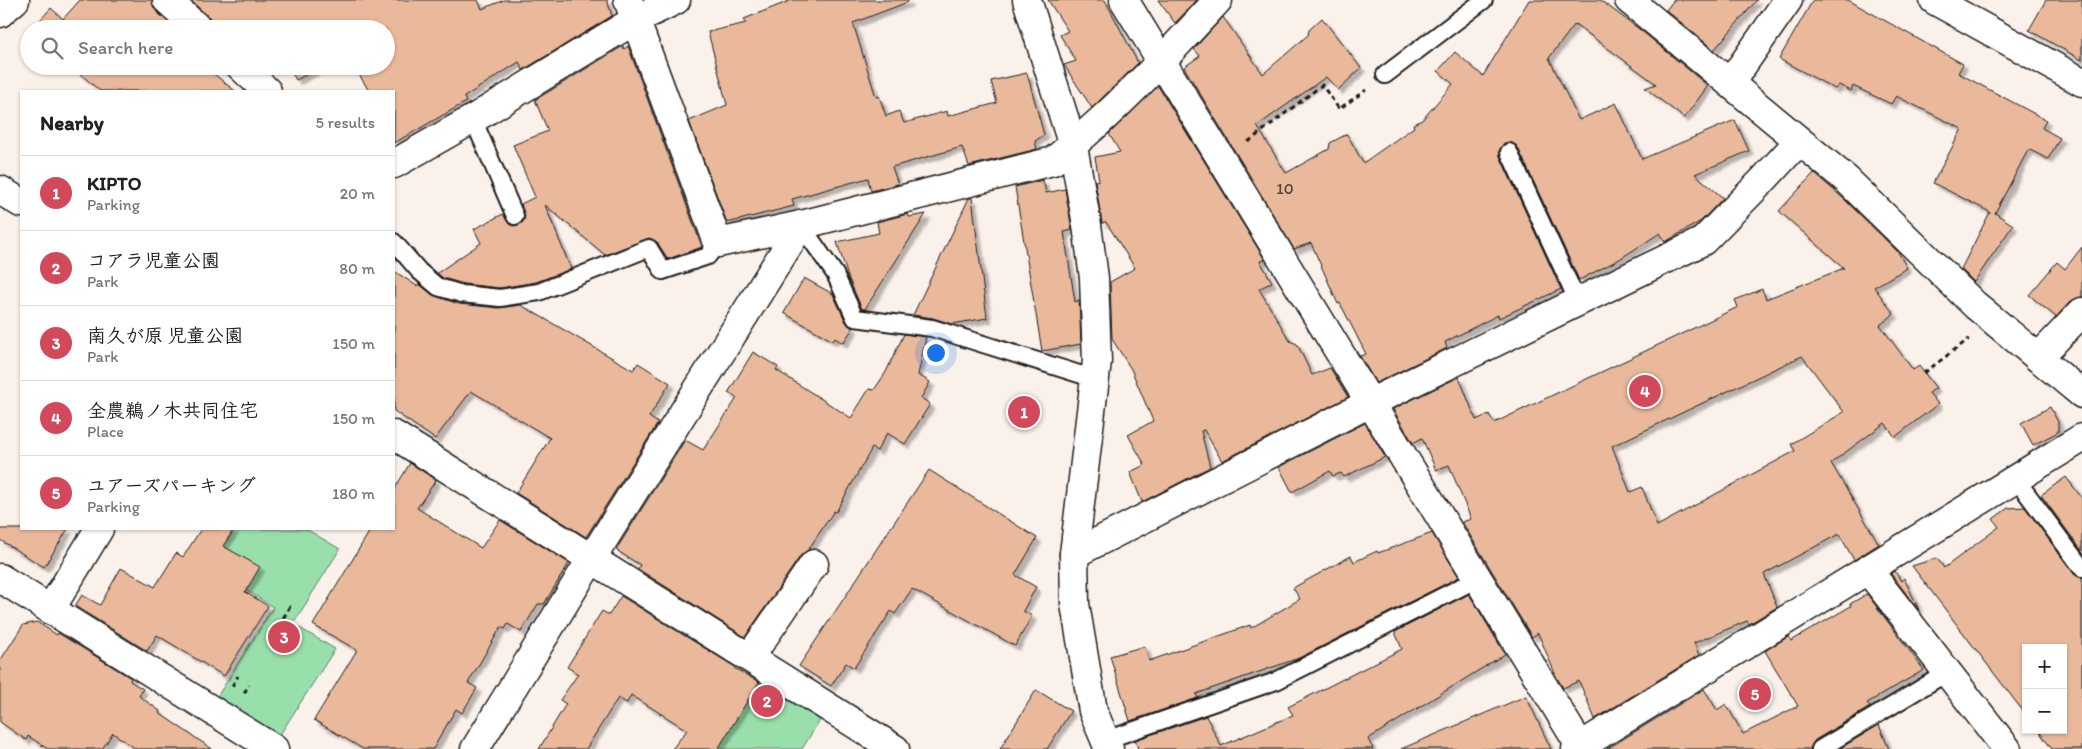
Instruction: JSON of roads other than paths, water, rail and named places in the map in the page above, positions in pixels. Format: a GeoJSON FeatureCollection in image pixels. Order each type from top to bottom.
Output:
{"type":"FeatureCollection","features":[{"type":"Feature","properties":{"kind":"street"},"geometry":{"type":"LineString","coordinates":[[0,13],[15,0]]}},
{"type":"Feature","properties":{"kind":"street"},"geometry":{"type":"LineString","coordinates":[[167,0],[189,20]]}},
{"type":"Feature","properties":{"kind":"street"},"geometry":{"type":"LineString","coordinates":[[395,163],[473,118],[631,10],[676,0]]}},
{"type":"Feature","properties":{"kind":"street"},"geometry":{"type":"LineString","coordinates":[[1027,0],[1073,146],[1094,278],[1097,361],[1074,554],[1075,604],[1093,711],[1108,744]]}},
{"type":"Feature","properties":{"kind":"street"},"geometry":{"type":"LineString","coordinates":[[1124,0],[1479,578],[1579,748],[2082,438]]}},
{"type":"Feature","properties":{"kind":"street"},"geometry":{"type":"LineString","coordinates":[[631,10],[718,243],[801,225],[1053,161],[1073,146],[1162,61],[1218,0]]}},
{"type":"Feature","properties":{"kind":"street"},"geometry":{"type":"LineString","coordinates":[[1629,0],[1847,180],[1975,305],[2082,394]]}},
{"type":"Feature","properties":{"kind":"street"},"geometry":{"type":"LineString","coordinates":[[1730,83],[1788,0]]}},
{"type":"Feature","properties":{"kind":"street"},"geometry":{"type":"LineString","coordinates":[[1934,0],[2082,82]]}},
{"type":"Feature","properties":{"kind":"street"},"geometry":{"type":"LineString","coordinates":[[250,75],[267,90]]}},
{"type":"Feature","properties":{"kind":"street"},"geometry":{"type":"LineString","coordinates":[[1074,554],[1370,403],[1703,241],[1799,141]]}},
{"type":"Feature","properties":{"kind":"street"},"geometry":{"type":"LineString","coordinates":[[0,190],[20,202]]}},
{"type":"Feature","properties":{"kind":"street"},"geometry":{"type":"LineString","coordinates":[[475,749],[592,558],[801,225]]}},
{"type":"Feature","properties":{"kind":"street"},"geometry":{"type":"LineString","coordinates":[[2038,358],[2082,312]]}},
{"type":"Feature","properties":{"kind":"street"},"geometry":{"type":"LineString","coordinates":[[395,437],[895,749]]}},
{"type":"Feature","properties":{"kind":"street"},"geometry":{"type":"LineString","coordinates":[[50,610],[98,530]]}},
{"type":"Feature","properties":{"kind":"street"},"geometry":{"type":"LineString","coordinates":[[750,657],[814,564]]}},
{"type":"Feature","properties":{"kind":"street"},"geometry":{"type":"LineString","coordinates":[[1868,570],[2007,749]]}},
{"type":"Feature","properties":{"kind":"street"},"geometry":{"type":"LineString","coordinates":[[0,578],[274,749]]}},
{"type":"Feature","properties":{"kind":"lane"},"geometry":{"type":"LineString","coordinates":[[1385,75],[1484,0]]}},
{"type":"Feature","properties":{"kind":"lane"},"geometry":{"type":"LineString","coordinates":[[473,118],[515,216]]}},
{"type":"Feature","properties":{"kind":"lane"},"geometry":{"type":"LineString","coordinates":[[1510,152],[1578,302]]}},
{"type":"Feature","properties":{"kind":"lane"},"geometry":{"type":"LineString","coordinates":[[801,225],[835,274],[855,318],[932,328],[1095,379]]}},
{"type":"Feature","properties":{"kind":"lane"},"geometry":{"type":"LineString","coordinates":[[395,243],[419,271],[438,287],[462,294],[500,298],[539,292],[650,248],[663,271],[708,256],[718,243]]}},
{"type":"Feature","properties":{"kind":"lane"},"geometry":{"type":"LineString","coordinates":[[2016,479],[2082,568]]}},
{"type":"Feature","properties":{"kind":"lane"},"geometry":{"type":"LineString","coordinates":[[1108,744],[1276,681],[1479,578]]}},
{"type":"Feature","properties":{"kind":"lane"},"geometry":{"type":"LineString","coordinates":[[1820,749],[1948,672]]}},
{"type":"Feature","properties":{"kind":"place","name":"全農鵜ノ木共同住宅"},"geometry":{"type":"Point","coordinates":[1645,391]}},
{"type":"Feature","properties":{"kind":"place","name":"KIPTO"},"geometry":{"type":"Point","coordinates":[1024,412]}},
{"type":"Feature","properties":{"kind":"place","name":"南久が原 児童公園"},"geometry":{"type":"Point","coordinates":[284,637]}},
{"type":"Feature","properties":{"kind":"place","name":"ユアーズパーキング"},"geometry":{"type":"Point","coordinates":[1755,694]}},
{"type":"Feature","properties":{"kind":"place","name":"コアラ児童公園"},"geometry":{"type":"Point","coordinates":[767,701]}}]}
